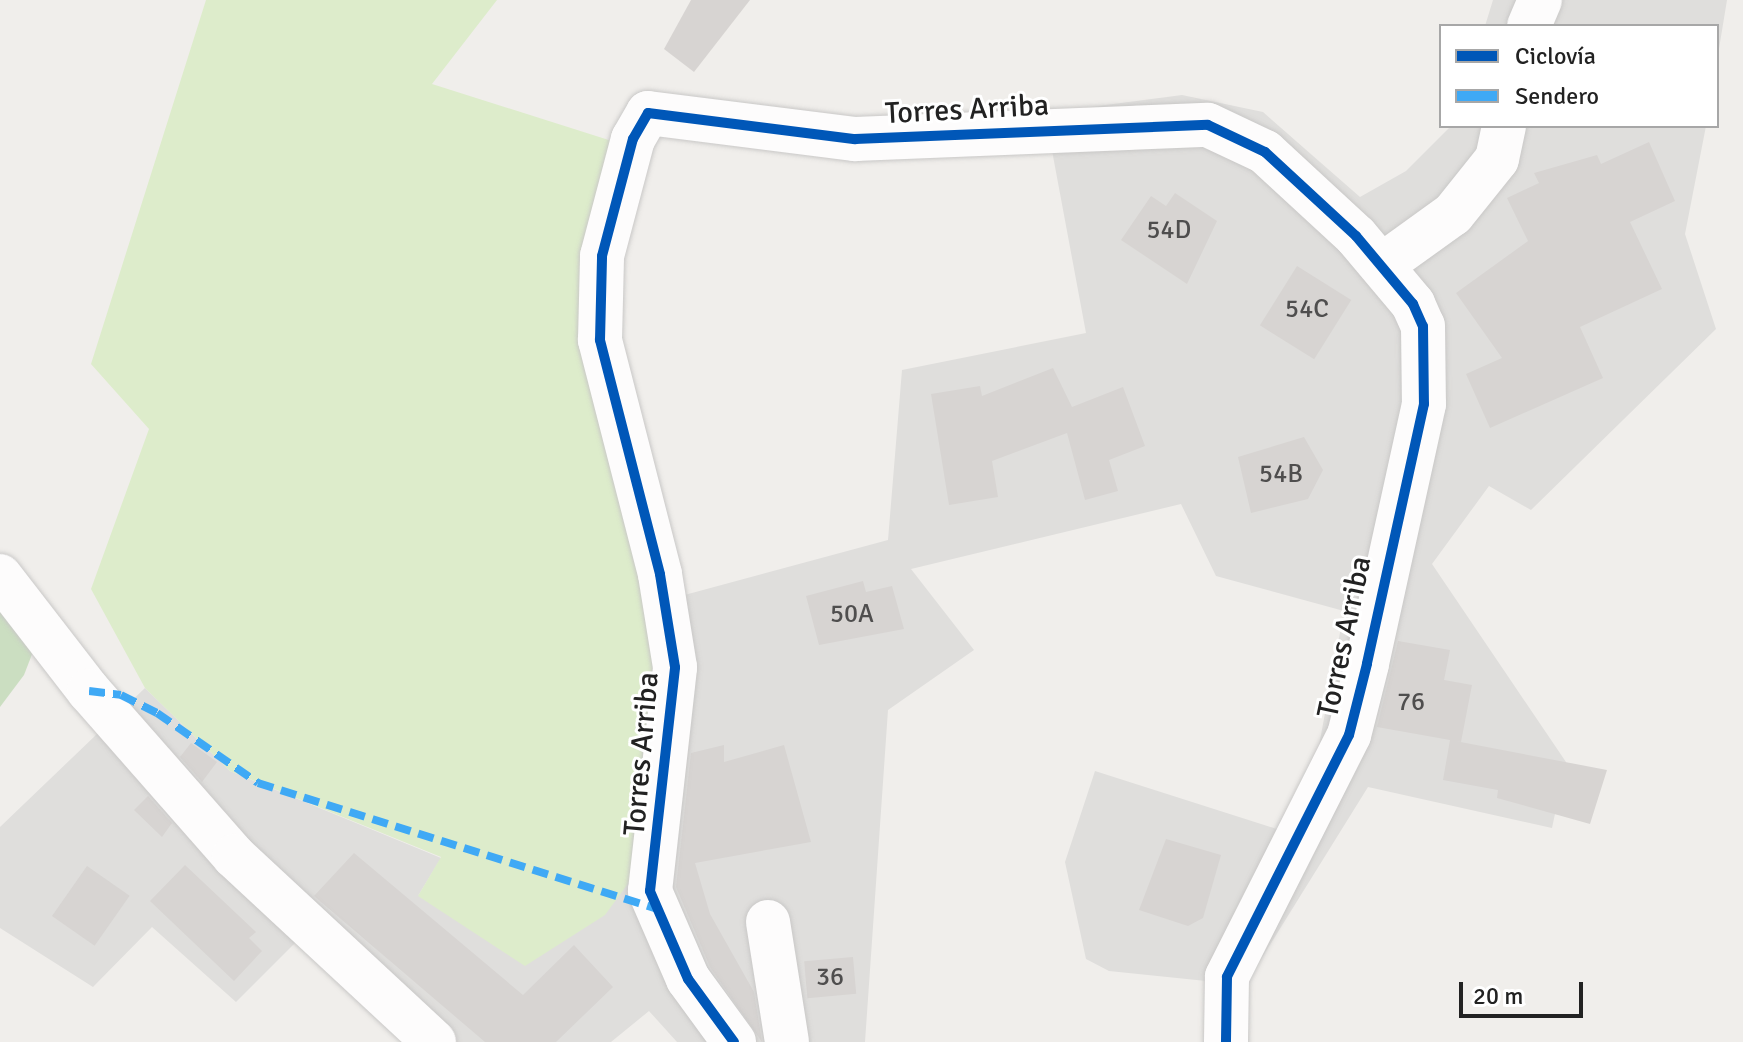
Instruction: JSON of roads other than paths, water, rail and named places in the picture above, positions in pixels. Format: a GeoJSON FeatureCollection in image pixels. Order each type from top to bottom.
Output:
{"type":"FeatureCollection","features":[{"type":"Feature","properties":{"kind":"street"},"geometry":{"type":"LineString","coordinates":[[1530,24],[1540,0]]}},
{"type":"Feature","properties":{"kind":"street","name":"Torres Arriba"},"geometry":{"type":"LineString","coordinates":[[734,1042],[688,979],[650,891],[675,667],[660,574],[600,340],[602,256],[640,118],[659,112],[855,139],[1208,125],[1265,152],[1382,265],[1423,326],[1424,404],[1349,735],[1227,977],[1226,1042]]}},
{"type":"Feature","properties":{"kind":"street"},"geometry":{"type":"LineString","coordinates":[[1382,265],[1453,214],[1478,186],[1497,159],[1504,128]]}},
{"type":"Feature","properties":{"kind":"street"},"geometry":{"type":"LineString","coordinates":[[0,576],[89,691],[234,856],[434,1042]]}},
{"type":"Feature","properties":{"kind":"street"},"geometry":{"type":"LineString","coordinates":[[768,922],[787,1042]]}}]}
